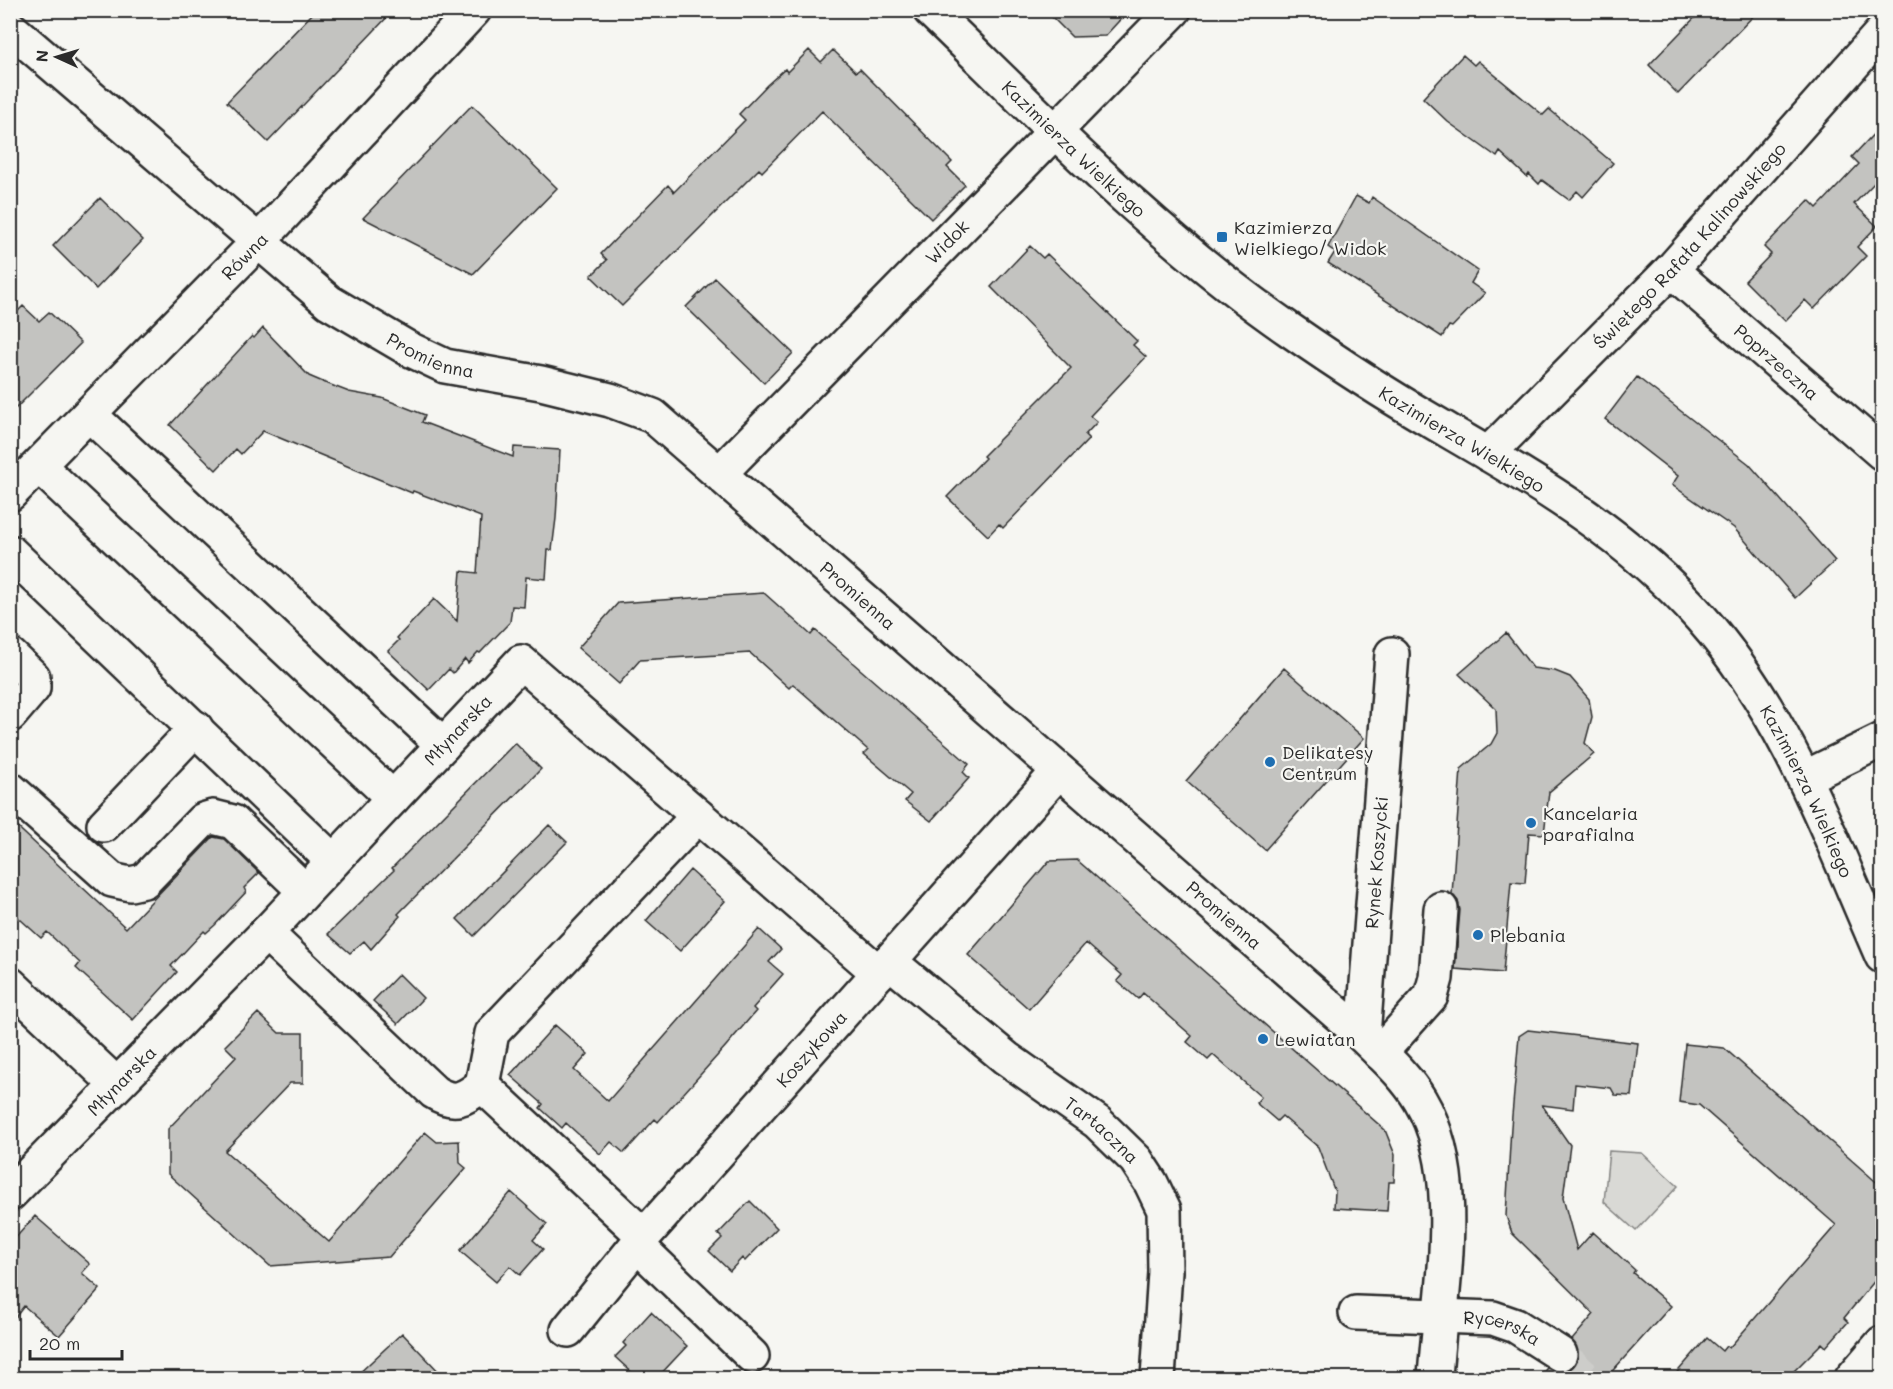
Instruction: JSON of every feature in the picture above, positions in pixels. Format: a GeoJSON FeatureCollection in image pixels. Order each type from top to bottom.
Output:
{"type":"FeatureCollection","features":[{"type":"Feature","properties":{"kind":"street","name":"Równa"},"geometry":{"type":"LineString","coordinates":[[10,494],[260,240],[474,10]]}},
{"type":"Feature","properties":{"kind":"street","name":"Kazimierza Wielkiego"},"geometry":{"type":"LineString","coordinates":[[930,10],[1169,237],[1260,308],[1383,392],[1561,497],[1632,550],[1692,608],[1728,650],[1763,700],[1804,778],[1882,956]]}},
{"type":"Feature","properties":{"kind":"street","name":"Widok"},"geometry":{"type":"LineString","coordinates":[[720,473],[1174,10]]}},
{"type":"Feature","properties":{"kind":"street","name":"Promienna"},"geometry":{"type":"LineString","coordinates":[[10,28],[260,240],[298,278],[329,302],[409,349],[445,366],[552,385],[610,400],[653,416],[1371,1044],[1410,1085],[1420,1101],[1441,1151],[1445,1188],[1445,1250],[1435,1378]]}},
{"type":"Feature","properties":{"kind":"street","name":"Świętego Rafała Kalinowskiego"},"geometry":{"type":"LineString","coordinates":[[1488,454],[1671,270],[1882,32]]}},
{"type":"Feature","properties":{"kind":"street","name":"Poprzeczna"},"geometry":{"type":"LineString","coordinates":[[1671,270],[1882,453]]}},
{"type":"Feature","properties":{"kind":"street"},"geometry":{"type":"LineString","coordinates":[[89,414],[443,745]]}},
{"type":"Feature","properties":{"kind":"street"},"geometry":{"type":"LineString","coordinates":[[39,466],[393,798]]}},
{"type":"Feature","properties":{"kind":"street"},"geometry":{"type":"LineString","coordinates":[[10,552],[333,861]]}},
{"type":"Feature","properties":{"kind":"street","name":"Rynek Koszycki"},"geometry":{"type":"LineString","coordinates":[[1371,1044],[1392,654]]}},
{"type":"Feature","properties":{"kind":"street"},"geometry":{"type":"LineString","coordinates":[[10,655],[33,676],[33,688],[10,715]]}},
{"type":"Feature","properties":{"kind":"street","name":"Młynarska"},"geometry":{"type":"LineString","coordinates":[[10,1194],[266,933],[521,662],[698,816],[884,967]]}},
{"type":"Feature","properties":{"kind":"street"},"geometry":{"type":"LineString","coordinates":[[104,825],[196,728]]}},
{"type":"Feature","properties":{"kind":"street"},"geometry":{"type":"LineString","coordinates":[[1804,778],[1882,740]]}},
{"type":"Feature","properties":{"kind":"street","name":"Koszykowa"},"geometry":{"type":"LineString","coordinates":[[568,1330],[640,1241],[1059,771]]}},
{"type":"Feature","properties":{"kind":"street"},"geometry":{"type":"LineString","coordinates":[[10,789],[112,880],[130,884],[144,881],[203,820],[213,816],[233,822],[305,891]]}},
{"type":"Feature","properties":{"kind":"street"},"geometry":{"type":"LineString","coordinates":[[266,933],[434,1092],[448,1099],[457,1100],[467,1097],[482,1085],[492,1033],[698,816]]}},
{"type":"Feature","properties":{"kind":"street"},"geometry":{"type":"LineString","coordinates":[[1371,1044],[1431,996],[1436,978],[1442,909]]}},
{"type":"Feature","properties":{"kind":"street","name":"Tartaczna"},"geometry":{"type":"LineString","coordinates":[[884,967],[1097,1122],[1136,1160],[1151,1183],[1164,1210],[1164,1272],[1158,1378]]}},
{"type":"Feature","properties":{"kind":"street"},"geometry":{"type":"LineString","coordinates":[[10,984],[116,1084]]}},
{"type":"Feature","properties":{"kind":"street"},"geometry":{"type":"LineString","coordinates":[[482,1085],[640,1241],[752,1356]]}},
{"type":"Feature","properties":{"kind":"street","name":"Rycerska"},"geometry":{"type":"LineString","coordinates":[[1356,1313],[1394,1316],[1439,1314],[1493,1318],[1516,1326],[1560,1354]]}},
{"type":"Feature","properties":{"kind":"street"},"geometry":{"type":"LineString","coordinates":[[1852,1378],[1882,1343]]}},
{"type":"Feature","properties":{"kind":"shaded area"},"geometry":{"type":"Polygon","coordinates":[[[1609,1151],[1642,1153],[1678,1186],[1636,1231],[1604,1202],[1609,1151]]]}},
{"type":"Feature","properties":{"kind":"building"},"geometry":{"type":"Polygon","coordinates":[[[316,10],[394,10],[268,142],[227,102],[316,10]]]}},
{"type":"Feature","properties":{"kind":"building"},"geometry":{"type":"Polygon","coordinates":[[[1045,10],[1129,10],[1105,36],[1072,37],[1045,10]]]}},
{"type":"Feature","properties":{"kind":"building"},"geometry":{"type":"Polygon","coordinates":[[[1702,10],[1759,10],[1678,94],[1649,65],[1702,10]]]}},
{"type":"Feature","properties":{"kind":"building"},"geometry":{"type":"Polygon","coordinates":[[[809,50],[821,62],[833,50],[856,72],[860,69],[952,162],[947,167],[965,185],[931,219],[822,111],[762,172],[759,169],[622,306],[591,276],[607,260],[601,254],[668,185],[674,192],[745,120],[739,114],[767,85],[785,69],[787,72],[809,50]]]}},
{"type":"Feature","properties":{"kind":"building"},"geometry":{"type":"Polygon","coordinates":[[[1463,55],[1474,65],[1478,61],[1543,115],[1549,109],[1613,163],[1583,197],[1577,191],[1569,200],[1542,180],[1539,184],[1529,174],[1527,177],[1500,152],[1497,157],[1448,122],[1423,98],[1463,55]]]}},
{"type":"Feature","properties":{"kind":"building"},"geometry":{"type":"Polygon","coordinates":[[[472,105],[557,188],[473,274],[363,218],[472,105]]]}},
{"type":"Feature","properties":{"kind":"building"},"geometry":{"type":"Polygon","coordinates":[[[1882,125],[1882,187],[1876,181],[1854,204],[1877,226],[1857,247],[1866,256],[1814,309],[1805,300],[1785,321],[1745,281],[1771,254],[1764,247],[1809,200],[1817,208],[1859,164],[1852,157],[1882,125]]]}},
{"type":"Feature","properties":{"kind":"building"},"geometry":{"type":"Polygon","coordinates":[[[1356,196],[1369,203],[1372,197],[1478,271],[1471,283],[1485,293],[1452,327],[1449,326],[1442,337],[1328,263],[1335,252],[1328,247],[1356,196]]]}},
{"type":"Feature","properties":{"kind":"building"},"geometry":{"type":"Polygon","coordinates":[[[100,198],[143,240],[96,289],[53,246],[100,198]]]}},
{"type":"Feature","properties":{"kind":"building"},"geometry":{"type":"Polygon","coordinates":[[[1030,246],[1043,258],[1047,254],[1137,341],[1133,345],[1146,357],[1090,416],[1097,422],[1085,435],[1089,439],[1003,528],[999,524],[988,536],[947,497],[985,458],[983,456],[1071,368],[991,287],[1030,246]]]}},
{"type":"Feature","properties":{"kind":"building"},"geometry":{"type":"Polygon","coordinates":[[[715,278],[793,353],[764,383],[686,307],[715,278]]]}},
{"type":"Feature","properties":{"kind":"building"},"geometry":{"type":"Polygon","coordinates":[[[23,306],[39,321],[49,312],[81,343],[10,414],[10,319],[23,306]]]}},
{"type":"Feature","properties":{"kind":"building"},"geometry":{"type":"Polygon","coordinates":[[[263,328],[309,376],[323,382],[349,392],[382,398],[425,415],[422,422],[513,457],[514,447],[560,450],[556,518],[552,550],[548,550],[546,579],[526,577],[524,607],[512,606],[510,622],[480,653],[478,652],[468,663],[465,659],[453,673],[449,669],[429,690],[388,651],[399,640],[397,638],[434,599],[457,621],[461,571],[477,573],[481,517],[413,491],[412,493],[263,431],[241,454],[236,449],[216,470],[170,425],[252,336],[254,338],[263,328]]]}},
{"type":"Feature","properties":{"kind":"building"},"geometry":{"type":"Polygon","coordinates":[[[1637,377],[1749,464],[1835,561],[1795,598],[1734,528],[1672,485],[1678,476],[1605,419],[1637,377]]]}},
{"type":"Feature","properties":{"kind":"building"},"geometry":{"type":"Polygon","coordinates":[[[764,593],[811,635],[815,630],[969,764],[963,772],[969,778],[931,821],[905,801],[911,794],[864,754],[868,750],[793,684],[789,688],[750,653],[640,660],[619,684],[578,648],[618,603],[764,593]]]}},
{"type":"Feature","properties":{"kind":"building"},"geometry":{"type":"Polygon","coordinates":[[[1506,633],[1533,668],[1555,671],[1570,677],[1589,699],[1592,717],[1585,743],[1594,754],[1549,792],[1544,834],[1529,833],[1525,883],[1511,882],[1503,973],[1455,969],[1460,910],[1458,901],[1452,894],[1461,769],[1491,744],[1497,733],[1496,709],[1459,674],[1506,633]]]}},
{"type":"Feature","properties":{"kind":"building"},"geometry":{"type":"Polygon","coordinates":[[[1284,668],[1364,738],[1265,850],[1186,781],[1284,668]]]}},
{"type":"Feature","properties":{"kind":"building"},"geometry":{"type":"Polygon","coordinates":[[[515,743],[541,769],[398,914],[400,916],[371,949],[364,941],[350,953],[328,934],[394,870],[392,868],[515,743]]]}},
{"type":"Feature","properties":{"kind":"building"},"geometry":{"type":"Polygon","coordinates":[[[10,820],[126,928],[213,837],[224,839],[259,873],[244,888],[246,892],[215,925],[206,933],[204,931],[171,966],[177,972],[133,1020],[76,968],[80,963],[47,932],[41,938],[10,910],[10,820]]]}},
{"type":"Feature","properties":{"kind":"building"},"geometry":{"type":"Polygon","coordinates":[[[549,825],[567,842],[474,936],[457,919],[549,825]]]}},
{"type":"Feature","properties":{"kind":"building"},"geometry":{"type":"Polygon","coordinates":[[[1077,860],[1385,1130],[1395,1155],[1394,1182],[1389,1182],[1387,1211],[1334,1208],[1335,1192],[1318,1147],[1282,1116],[1277,1121],[1256,1103],[1261,1097],[1213,1055],[1208,1060],[1187,1042],[1192,1036],[1143,993],[1138,999],[1117,981],[1122,975],[1086,943],[1029,1009],[968,955],[1049,861],[1077,860]]]}},
{"type":"Feature","properties":{"kind":"building"},"geometry":{"type":"Polygon","coordinates":[[[690,870],[725,901],[680,951],[646,921],[690,870]]]}},
{"type":"Feature","properties":{"kind":"building"},"geometry":{"type":"Polygon","coordinates":[[[759,929],[781,949],[769,962],[783,974],[753,1008],[756,1011],[726,1046],[658,1122],[655,1119],[624,1153],[611,1142],[600,1154],[566,1123],[562,1128],[540,1108],[543,1104],[510,1075],[555,1025],[588,1054],[574,1070],[608,1101],[759,929]]]}},
{"type":"Feature","properties":{"kind":"building"},"geometry":{"type":"Polygon","coordinates":[[[399,974],[423,998],[398,1024],[373,1001],[399,974]]]}},
{"type":"Feature","properties":{"kind":"building"},"geometry":{"type":"Polygon","coordinates":[[[258,1013],[279,1033],[303,1033],[303,1083],[290,1083],[225,1151],[329,1242],[425,1132],[437,1142],[459,1141],[460,1163],[466,1168],[389,1257],[270,1266],[168,1174],[168,1129],[236,1057],[225,1046],[258,1013]]]}},
{"type":"Feature","properties":{"kind":"building"},"geometry":{"type":"Polygon","coordinates":[[[1528,1030],[1638,1043],[1632,1096],[1615,1095],[1611,1088],[1575,1084],[1573,1109],[1542,1105],[1570,1145],[1563,1198],[1577,1250],[1593,1232],[1635,1270],[1633,1273],[1671,1306],[1606,1378],[1538,1378],[1547,1368],[1560,1373],[1568,1371],[1575,1365],[1579,1354],[1572,1340],[1594,1314],[1512,1233],[1506,1216],[1519,1036],[1528,1030]]]}},
{"type":"Feature","properties":{"kind":"building"},"geometry":{"type":"Polygon","coordinates":[[[1685,1044],[1724,1048],[1882,1187],[1882,1272],[1844,1318],[1848,1322],[1826,1347],[1822,1343],[1787,1378],[1672,1378],[1707,1338],[1722,1351],[1726,1346],[1729,1348],[1836,1225],[1699,1105],[1679,1102],[1685,1044]]]}},
{"type":"Feature","properties":{"kind":"building"},"geometry":{"type":"Polygon","coordinates":[[[511,1192],[547,1224],[533,1240],[543,1249],[520,1275],[510,1266],[496,1282],[460,1251],[511,1192]]]}},
{"type":"Feature","properties":{"kind":"building"},"geometry":{"type":"Polygon","coordinates":[[[750,1201],[777,1228],[745,1261],[742,1258],[730,1271],[709,1251],[722,1238],[718,1234],[750,1201]]]}},
{"type":"Feature","properties":{"kind":"building"},"geometry":{"type":"Polygon","coordinates":[[[35,1216],[90,1264],[82,1273],[100,1289],[59,1336],[24,1306],[10,1324],[10,1244],[35,1216]]]}},
{"type":"Feature","properties":{"kind":"building"},"geometry":{"type":"Polygon","coordinates":[[[651,1312],[687,1346],[657,1378],[638,1378],[615,1357],[626,1346],[623,1343],[651,1312]]]}},
{"type":"Feature","properties":{"kind":"building"},"geometry":{"type":"Polygon","coordinates":[[[402,1333],[445,1378],[354,1378],[402,1333]]]}},
{"type":"Feature","properties":{"kind":"tunnel"},"geometry":{"type":"LineString","coordinates":[[1560,1354],[1586,1378]]}},
{"type":"Feature","properties":{"kind":"place","name":"Kazimierza Wielkiego/ Widok"},"geometry":{"type":"Point","coordinates":[1222,237]}},
{"type":"Feature","properties":{"kind":"place","name":"Delikatesy Centrum"},"geometry":{"type":"Point","coordinates":[1270,762]}},
{"type":"Feature","properties":{"kind":"place","name":"Kancelaria parafialna"},"geometry":{"type":"Point","coordinates":[1531,823]}},
{"type":"Feature","properties":{"kind":"place","name":"Plebania"},"geometry":{"type":"Point","coordinates":[1478,935]}},
{"type":"Feature","properties":{"kind":"place","name":"Lewiatan"},"geometry":{"type":"Point","coordinates":[1263,1039]}}]}
